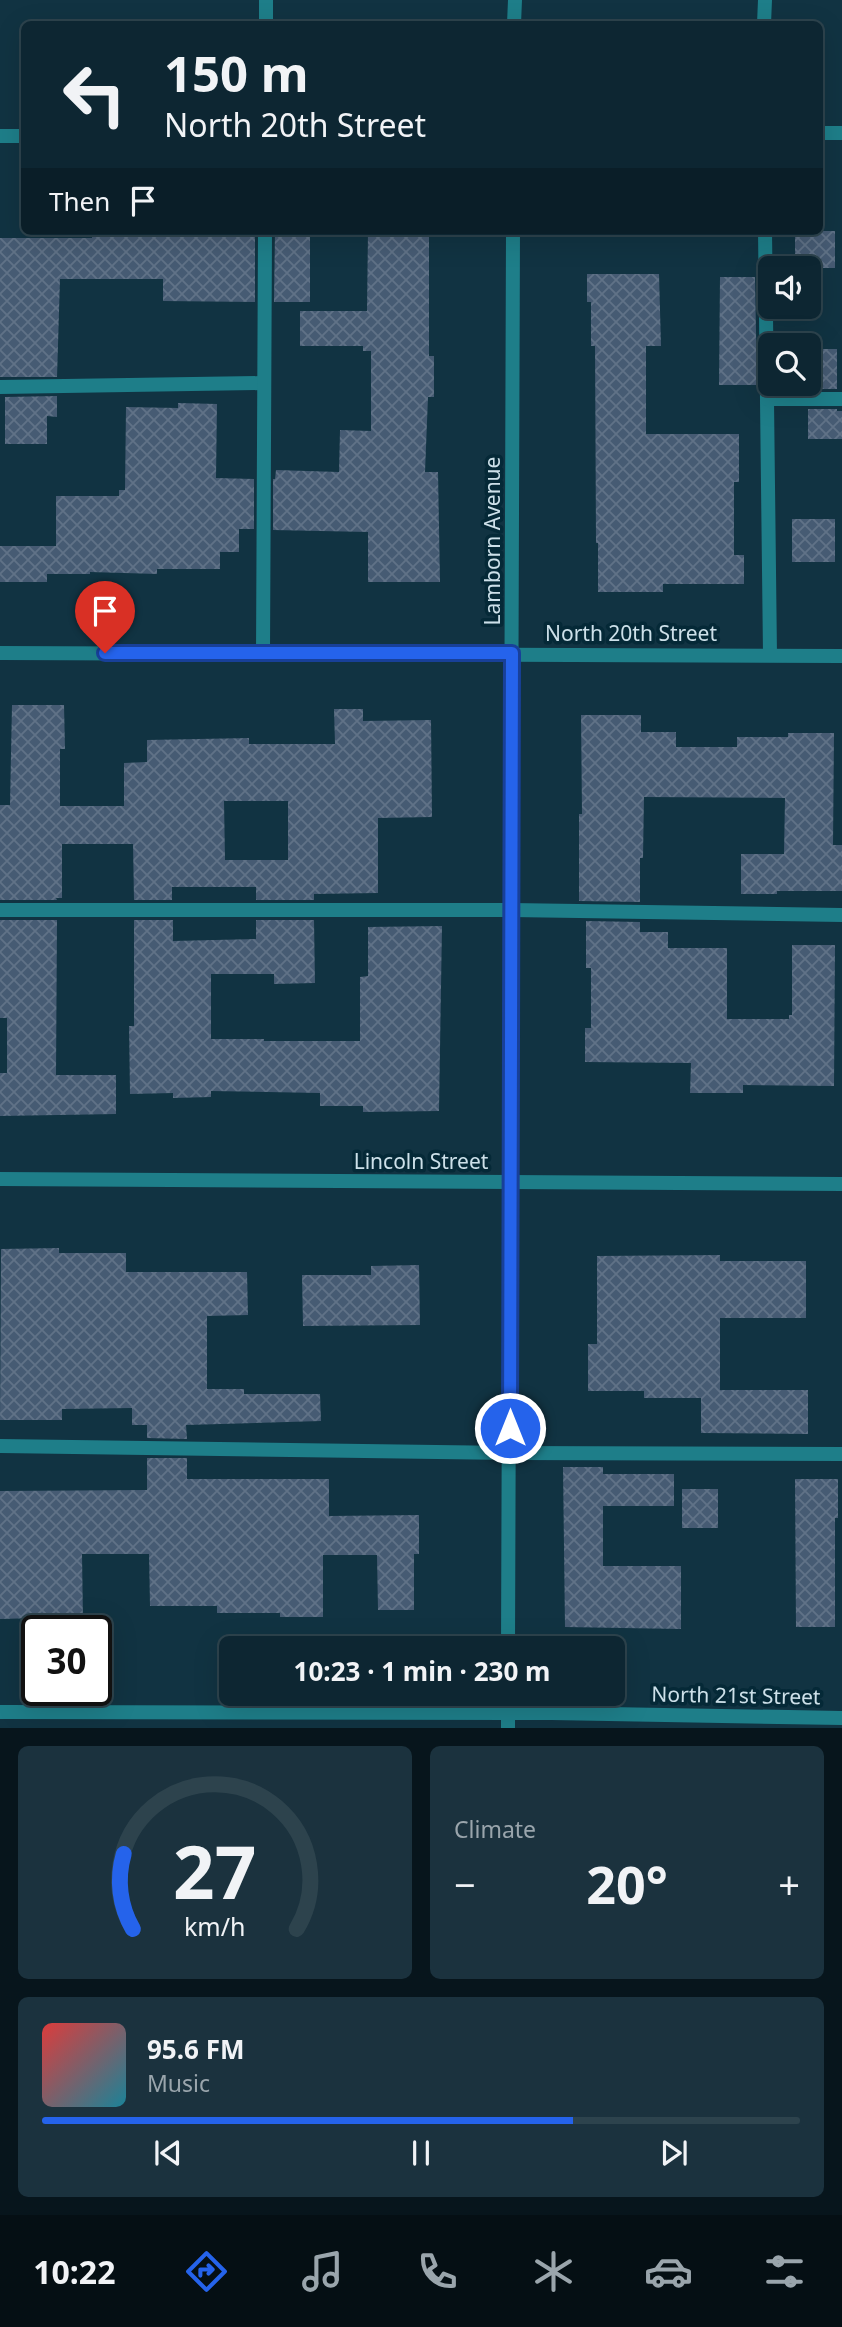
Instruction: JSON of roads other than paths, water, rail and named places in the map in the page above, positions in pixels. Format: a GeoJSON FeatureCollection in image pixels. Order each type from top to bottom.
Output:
{"type":"FeatureCollection","features":[{"type":"Feature","properties":{"kind":"street"},"geometry":{"type":"LineString","coordinates":[[266,0],[266,21]]}},
{"type":"Feature","properties":{"kind":"street"},"geometry":{"type":"LineString","coordinates":[[514,21],[515,0]]}},
{"type":"Feature","properties":{"kind":"street"},"geometry":{"type":"LineString","coordinates":[[764,21],[765,0]]}},
{"type":"Feature","properties":{"kind":"street"},"geometry":{"type":"LineString","coordinates":[[823,133],[842,133]]}},
{"type":"Feature","properties":{"kind":"street"},"geometry":{"type":"LineString","coordinates":[[0,136],[21,136]]}},
{"type":"Feature","properties":{"kind":"street"},"geometry":{"type":"LineString","coordinates":[[263,653],[265,235]]}},
{"type":"Feature","properties":{"kind":"street","name":"Lamborn Avenue"},"geometry":{"type":"LineString","coordinates":[[508,1636],[513,235]]}},
{"type":"Feature","properties":{"kind":"street"},"geometry":{"type":"LineString","coordinates":[[765,235],[770,655]]}},
{"type":"Feature","properties":{"kind":"street"},"geometry":{"type":"LineString","coordinates":[[0,387],[264,383]]}},
{"type":"Feature","properties":{"kind":"street"},"geometry":{"type":"LineString","coordinates":[[767,399],[842,399]]}},
{"type":"Feature","properties":{"kind":"street","name":"North 20th Street"},"geometry":{"type":"LineString","coordinates":[[0,653],[842,656]]}},
{"type":"Feature","properties":{"kind":"street"},"geometry":{"type":"LineString","coordinates":[[0,910],[511,910],[842,915]]}},
{"type":"Feature","properties":{"kind":"street","name":"Lincoln Street"},"geometry":{"type":"LineString","coordinates":[[0,1179],[842,1184]]}},
{"type":"Feature","properties":{"kind":"street"},"geometry":{"type":"LineString","coordinates":[[0,1446],[510,1453],[842,1454]]}},
{"type":"Feature","properties":{"kind":"street","name":"North 21st Street"},"geometry":{"type":"LineString","coordinates":[[0,1712],[508,1721],[842,1718]]}}]}
